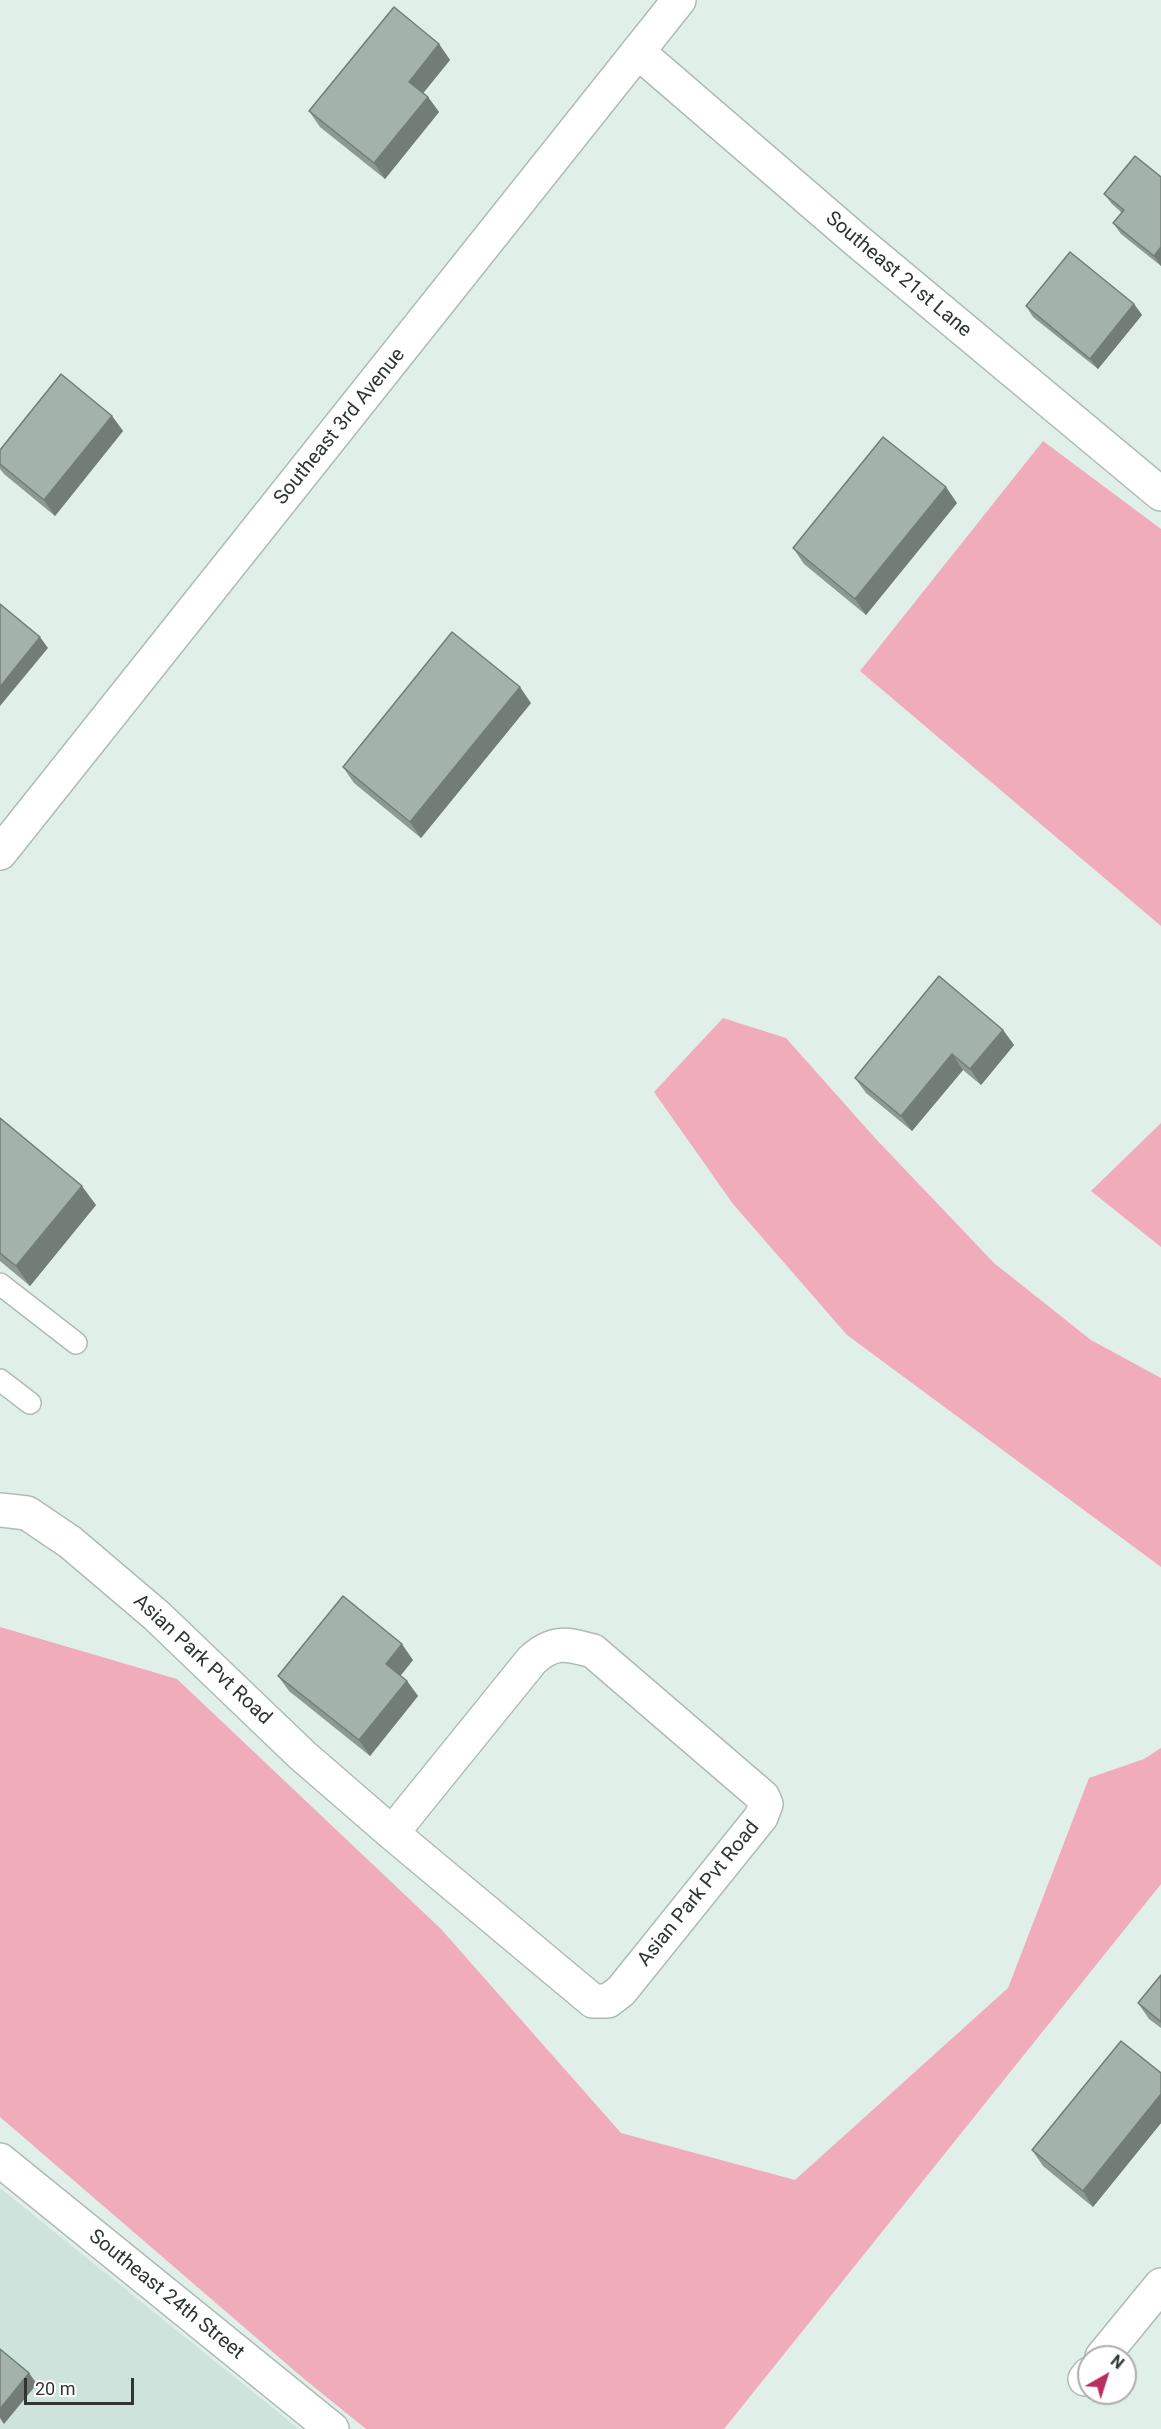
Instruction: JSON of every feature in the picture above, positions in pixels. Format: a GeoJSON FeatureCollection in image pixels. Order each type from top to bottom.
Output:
{"type":"FeatureCollection","features":[{"type":"Feature","properties":{"kind":"street","name":"Southeast 3rd Avenue"},"geometry":{"type":"LineString","coordinates":[[0,853],[679,0]]}},
{"type":"Feature","properties":{"kind":"street","name":"Southeast 21st Lane"},"geometry":{"type":"LineString","coordinates":[[638,52],[864,247],[1161,494]]}},
{"type":"Feature","properties":{"kind":"street","name":"Asian Park Pvt Road"},"geometry":{"type":"LineString","coordinates":[[0,1510],[27,1513],[70,1542],[157,1616],[302,1755],[392,1833],[593,2001],[608,2001],[621,1991],[761,1817],[766,1803],[763,1797],[593,1651],[565,1644],[543,1650],[532,1660],[392,1833]]}},
{"type":"Feature","properties":{"kind":"street","name":"Southeast 24th Street"},"geometry":{"type":"LineString","coordinates":[[0,2160],[332,2429]]}},
{"type":"Feature","properties":{"kind":"street"},"geometry":{"type":"LineString","coordinates":[[1112,2345],[1161,2285]]}},
{"type":"Feature","properties":{"kind":"lane"},"geometry":{"type":"LineString","coordinates":[[0,1284],[76,1343]]}},
{"type":"Feature","properties":{"kind":"lane"},"geometry":{"type":"LineString","coordinates":[[0,1380],[30,1404]]}},
{"type":"Feature","properties":{"kind":"shaded area"},"geometry":{"type":"Polygon","coordinates":[[[1043,441],[1161,529],[1161,926],[860,671],[1043,441]]]}},
{"type":"Feature","properties":{"kind":"shaded area"},"geometry":{"type":"Polygon","coordinates":[[[723,1018],[786,1038],[875,1138],[994,1263],[1091,1340],[1161,1378],[1161,1567],[847,1335],[733,1204],[654,1092],[723,1018]]]}},
{"type":"Feature","properties":{"kind":"shaded area"},"geometry":{"type":"Polygon","coordinates":[[[1161,1123],[1161,1247],[1091,1191],[1161,1123]]]}},
{"type":"Feature","properties":{"kind":"shaded area"},"geometry":{"type":"Polygon","coordinates":[[[0,1627],[177,1679],[441,1929],[621,2133],[795,2180],[1008,1988],[1089,1778],[1144,1759],[1161,1748],[1161,1884],[724,2429],[366,2429],[303,2378],[0,2117],[0,1627]]]}},
{"type":"Feature","properties":{"kind":"shaded area"},"geometry":{"type":"Polygon","coordinates":[[[0,2188],[299,2429],[0,2429],[0,2188]]]}},
{"type":"Feature","properties":{"kind":"building"},"geometry":{"type":"Polygon","coordinates":[[[394,7],[439,44],[409,82],[428,97],[374,163],[309,111],[394,7]]]}},
{"type":"Feature","properties":{"kind":"building"},"geometry":{"type":"Polygon","coordinates":[[[1135,156],[1161,177],[1161,247],[1154,256],[1113,223],[1124,210],[1104,194],[1135,156]]]}},
{"type":"Feature","properties":{"kind":"building"},"geometry":{"type":"Polygon","coordinates":[[[1070,252],[1134,304],[1090,359],[1026,306],[1070,252]]]}},
{"type":"Feature","properties":{"kind":"building"},"geometry":{"type":"Polygon","coordinates":[[[61,374],[112,416],[44,500],[0,464],[0,450],[61,374]]]}},
{"type":"Feature","properties":{"kind":"building"},"geometry":{"type":"Polygon","coordinates":[[[883,437],[946,487],[855,599],[793,548],[883,437]]]}},
{"type":"Feature","properties":{"kind":"building"},"geometry":{"type":"Polygon","coordinates":[[[0,604],[40,637],[0,687],[0,604]]]}},
{"type":"Feature","properties":{"kind":"building"},"geometry":{"type":"Polygon","coordinates":[[[452,632],[520,687],[410,822],[343,767],[452,632]]]}},
{"type":"Feature","properties":{"kind":"building"},"geometry":{"type":"Polygon","coordinates":[[[939,976],[1003,1030],[970,1069],[952,1054],[901,1116],[855,1078],[939,976]]]}},
{"type":"Feature","properties":{"kind":"building"},"geometry":{"type":"Polygon","coordinates":[[[0,1118],[82,1186],[16,1266],[0,1253],[0,1118]]]}},
{"type":"Feature","properties":{"kind":"building"},"geometry":{"type":"Polygon","coordinates":[[[343,1596],[402,1644],[386,1664],[407,1681],[359,1740],[278,1676],[343,1596]]]}},
{"type":"Feature","properties":{"kind":"building"},"geometry":{"type":"Polygon","coordinates":[[[1161,1975],[1161,2022],[1138,2003],[1161,1975]]]}},
{"type":"Feature","properties":{"kind":"building"},"geometry":{"type":"Polygon","coordinates":[[[1121,2041],[1161,2073],[1161,2094],[1083,2191],[1032,2150],[1121,2041]]]}},
{"type":"Feature","properties":{"kind":"building"},"geometry":{"type":"Polygon","coordinates":[[[0,2349],[29,2373],[0,2409],[0,2349]]]}}]}
